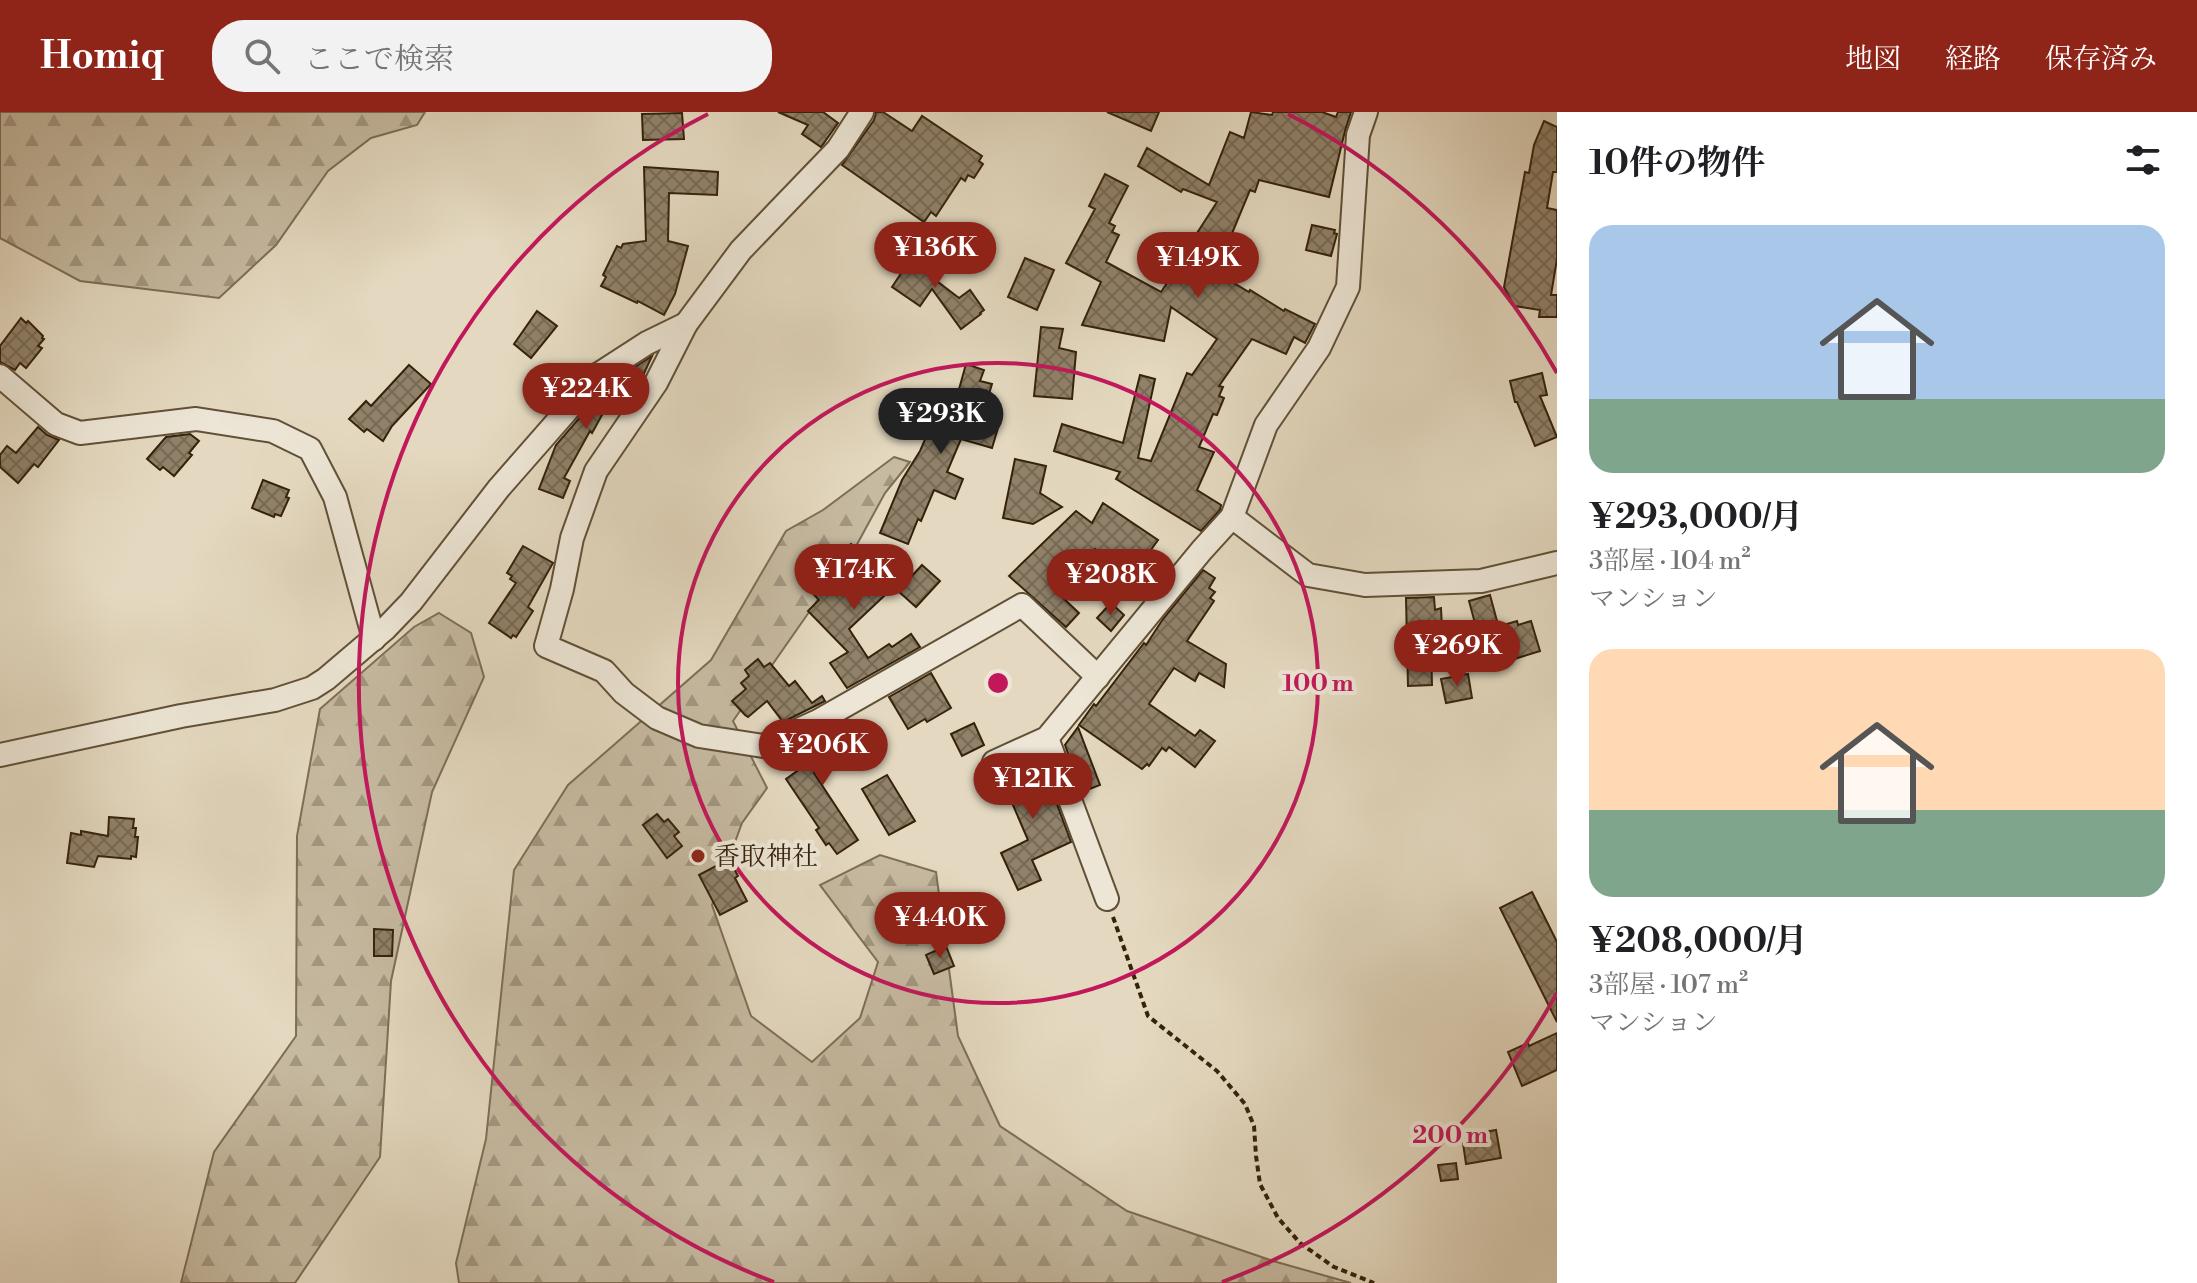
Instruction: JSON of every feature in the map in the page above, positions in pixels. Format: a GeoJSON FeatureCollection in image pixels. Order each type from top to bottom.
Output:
{"type":"FeatureCollection","features":[{"type":"Feature","properties":{"kind":"street"},"geometry":{"type":"LineString","coordinates":[[862,112],[838,149],[741,250],[686,324],[656,383],[596,471],[572,538],[546,646],[604,671],[624,693],[657,718],[699,736],[763,746],[818,721],[1022,605],[1098,677]]}},
{"type":"Feature","properties":{"kind":"street"},"geometry":{"type":"LineString","coordinates":[[994,762],[1047,738],[1232,517],[1266,425],[1319,348],[1348,287],[1358,135],[1366,112]]}},
{"type":"Feature","properties":{"kind":"street"},"geometry":{"type":"LineString","coordinates":[[0,755],[181,716],[275,700],[296,694],[326,679],[374,639],[411,602],[499,488],[599,374],[647,343],[686,324]]}},
{"type":"Feature","properties":{"kind":"street"},"geometry":{"type":"LineString","coordinates":[[0,376],[56,424],[80,433],[196,419],[273,431],[310,449],[335,497],[374,639]]}},
{"type":"Feature","properties":{"kind":"street"},"geometry":{"type":"LineString","coordinates":[[1232,517],[1308,575],[1365,585],[1481,581],[1557,563]]}},
{"type":"Feature","properties":{"kind":"street"},"geometry":{"type":"LineString","coordinates":[[1047,738],[1107,899]]}},
{"type":"Feature","properties":{"kind":"path"},"geometry":{"type":"LineString","coordinates":[[1107,899],[1148,1016],[1217,1071],[1245,1104],[1254,1126],[1260,1184],[1278,1218],[1300,1243],[1334,1267],[1374,1283]]}},
{"type":"Feature","properties":{"kind":"green space"},"geometry":{"type":"Polygon","coordinates":[[[0,112],[425,112],[417,125],[371,138],[328,171],[276,245],[219,298],[80,281],[0,238],[0,112]]]}},
{"type":"Feature","properties":{"kind":"green space"},"geometry":{"type":"Polygon","coordinates":[[[894,457],[910,462],[885,493],[855,548],[826,552],[821,595],[733,721],[767,788],[742,823],[712,905],[751,1016],[812,1062],[860,1018],[878,962],[820,885],[880,855],[936,872],[958,1036],[1000,1126],[1127,1211],[1273,1261],[1351,1283],[459,1283],[456,1263],[486,1139],[514,870],[568,785],[711,660],[786,531],[823,510],[894,457]]]}},
{"type":"Feature","properties":{"kind":"green space"},"geometry":{"type":"Polygon","coordinates":[[[439,613],[471,633],[484,677],[432,792],[391,981],[380,1157],[295,1283],[181,1283],[214,1152],[296,1036],[297,836],[320,709],[414,627],[439,613]]]}},
{"type":"Feature","properties":{"kind":"building"},"geometry":{"type":"Polygon","coordinates":[[[778,112],[823,112],[838,123],[821,147],[802,134],[808,125],[778,112]]]}},
{"type":"Feature","properties":{"kind":"building"},"geometry":{"type":"Polygon","coordinates":[[[876,112],[883,112],[912,131],[922,116],[982,156],[979,161],[983,164],[974,178],[968,175],[965,181],[961,178],[936,216],[931,212],[924,222],[842,165],[874,120],[876,112]]]}},
{"type":"Feature","properties":{"kind":"building"},"geometry":{"type":"Polygon","coordinates":[[[1107,112],[1159,112],[1151,131],[1107,112]]]}},
{"type":"Feature","properties":{"kind":"building"},"geometry":{"type":"Polygon","coordinates":[[[1251,112],[1272,115],[1273,112],[1322,112],[1336,117],[1338,112],[1351,112],[1329,197],[1259,180],[1255,192],[1250,190],[1223,255],[1226,256],[1217,273],[1284,311],[1315,324],[1305,343],[1294,337],[1286,354],[1252,339],[1219,386],[1223,387],[1219,396],[1224,398],[1217,415],[1213,414],[1199,447],[1214,452],[1197,490],[1221,505],[1201,531],[1116,479],[1120,472],[1054,451],[1062,424],[1123,443],[1140,375],[1155,379],[1138,458],[1151,461],[1187,373],[1192,375],[1217,339],[1171,307],[1164,341],[1082,325],[1101,282],[1066,263],[1095,209],[1089,206],[1105,174],[1128,186],[1109,223],[1115,226],[1112,232],[1119,235],[1106,262],[1161,292],[1217,202],[1183,189],[1181,192],[1138,166],[1147,148],[1209,185],[1230,132],[1244,138],[1251,112]]]}},
{"type":"Feature","properties":{"kind":"building"},"geometry":{"type":"Polygon","coordinates":[[[682,113],[684,139],[643,140],[642,114],[682,113]]]}},
{"type":"Feature","properties":{"kind":"building"},"geometry":{"type":"Polygon","coordinates":[[[1544,121],[1557,127],[1557,172],[1553,172],[1547,208],[1557,210],[1557,259],[1551,295],[1557,295],[1557,317],[1539,317],[1540,310],[1514,306],[1504,287],[1525,172],[1529,173],[1534,145],[1544,121]]]}},
{"type":"Feature","properties":{"kind":"building"},"geometry":{"type":"Polygon","coordinates":[[[644,167],[718,172],[717,195],[669,193],[668,241],[688,246],[675,294],[664,315],[601,286],[617,246],[621,248],[623,244],[646,241],[644,167]]]}},
{"type":"Feature","properties":{"kind":"building"},"geometry":{"type":"Polygon","coordinates":[[[1312,225],[1335,230],[1337,234],[1331,256],[1306,250],[1312,225]]]}},
{"type":"Feature","properties":{"kind":"building"},"geometry":{"type":"Polygon","coordinates":[[[913,249],[940,269],[933,278],[959,298],[970,290],[984,310],[981,314],[961,329],[932,289],[920,306],[892,287],[913,249]]]}},
{"type":"Feature","properties":{"kind":"building"},"geometry":{"type":"Polygon","coordinates":[[[1025,258],[1054,270],[1037,310],[1008,297],[1025,258]]]}},
{"type":"Feature","properties":{"kind":"building"},"geometry":{"type":"Polygon","coordinates":[[[537,311],[557,326],[531,358],[514,344],[537,311]]]}},
{"type":"Feature","properties":{"kind":"building"},"geometry":{"type":"Polygon","coordinates":[[[21,318],[26,323],[28,321],[44,339],[38,346],[42,348],[26,368],[20,363],[15,370],[0,362],[0,346],[21,318]]]}},
{"type":"Feature","properties":{"kind":"building"},"geometry":{"type":"Polygon","coordinates":[[[1041,327],[1063,329],[1059,348],[1076,352],[1072,399],[1034,396],[1041,327]]]}},
{"type":"Feature","properties":{"kind":"building"},"geometry":{"type":"Polygon","coordinates":[[[652,356],[640,382],[624,400],[613,395],[592,433],[590,431],[564,478],[570,481],[563,498],[539,489],[556,445],[608,385],[652,356]]]}},
{"type":"Feature","properties":{"kind":"building"},"geometry":{"type":"Polygon","coordinates":[[[966,364],[984,370],[980,381],[992,384],[980,423],[998,428],[992,448],[961,439],[947,472],[963,479],[955,499],[934,490],[908,544],[880,533],[902,480],[920,451],[937,412],[951,418],[966,364]]]}},
{"type":"Feature","properties":{"kind":"building"},"geometry":{"type":"Polygon","coordinates":[[[409,365],[431,384],[392,426],[383,441],[367,429],[364,432],[349,419],[366,401],[371,406],[409,365]]]}},
{"type":"Feature","properties":{"kind":"building"},"geometry":{"type":"Polygon","coordinates":[[[1542,373],[1547,395],[1540,396],[1557,437],[1535,446],[1515,402],[1510,381],[1542,373]]]}},
{"type":"Feature","properties":{"kind":"building"},"geometry":{"type":"Polygon","coordinates":[[[38,427],[59,440],[38,467],[34,464],[18,483],[0,467],[0,455],[7,446],[16,453],[38,427]]]}},
{"type":"Feature","properties":{"kind":"building"},"geometry":{"type":"Polygon","coordinates":[[[190,434],[199,441],[189,453],[192,455],[174,476],[147,459],[166,437],[190,434]]]}},
{"type":"Feature","properties":{"kind":"building"},"geometry":{"type":"Polygon","coordinates":[[[1015,459],[1046,466],[1040,493],[1062,507],[1033,524],[1003,518],[1015,459]]]}},
{"type":"Feature","properties":{"kind":"building"},"geometry":{"type":"Polygon","coordinates":[[[263,480],[289,490],[281,516],[275,514],[274,517],[252,508],[263,480]]]}},
{"type":"Feature","properties":{"kind":"building"},"geometry":{"type":"Polygon","coordinates":[[[1103,503],[1158,540],[1132,576],[1095,549],[1061,596],[1079,613],[1066,627],[1009,576],[1076,511],[1092,523],[1103,503]]]}},
{"type":"Feature","properties":{"kind":"building"},"geometry":{"type":"Polygon","coordinates":[[[851,544],[880,574],[887,567],[901,580],[849,629],[868,658],[911,634],[920,647],[847,688],[830,663],[848,652],[808,611],[819,600],[806,586],[851,544]]]}},
{"type":"Feature","properties":{"kind":"building"},"geometry":{"type":"Polygon","coordinates":[[[523,546],[553,563],[528,607],[533,611],[516,637],[513,635],[511,638],[489,623],[516,583],[507,573],[523,546]]]}},
{"type":"Feature","properties":{"kind":"building"},"geometry":{"type":"Polygon","coordinates":[[[922,565],[940,581],[916,607],[898,591],[922,565]]]}},
{"type":"Feature","properties":{"kind":"building"},"geometry":{"type":"Polygon","coordinates":[[[1203,570],[1215,578],[1209,588],[1215,592],[1210,598],[1214,601],[1187,641],[1226,664],[1224,687],[1199,673],[1195,681],[1174,668],[1149,704],[1195,736],[1200,730],[1215,741],[1195,767],[1169,747],[1166,751],[1162,748],[1149,766],[1147,764],[1142,769],[1079,725],[1203,570]]]}},
{"type":"Feature","properties":{"kind":"building"},"geometry":{"type":"Polygon","coordinates":[[[1490,595],[1497,621],[1476,627],[1469,601],[1490,595]]]}},
{"type":"Feature","properties":{"kind":"building"},"geometry":{"type":"Polygon","coordinates":[[[1434,597],[1435,610],[1441,608],[1442,629],[1437,629],[1438,643],[1431,643],[1432,685],[1408,686],[1406,598],[1434,597]]]}},
{"type":"Feature","properties":{"kind":"building"},"geometry":{"type":"Polygon","coordinates":[[[1111,603],[1124,615],[1111,631],[1097,618],[1111,603]]]}},
{"type":"Feature","properties":{"kind":"building"},"geometry":{"type":"Polygon","coordinates":[[[1517,621],[1518,625],[1531,621],[1540,651],[1495,665],[1484,631],[1517,621]]]}},
{"type":"Feature","properties":{"kind":"building"},"geometry":{"type":"Polygon","coordinates":[[[758,659],[764,667],[770,663],[789,686],[795,681],[812,703],[822,696],[825,701],[783,722],[767,701],[748,717],[732,701],[746,689],[741,683],[749,676],[745,670],[758,659]]]}},
{"type":"Feature","properties":{"kind":"building"},"geometry":{"type":"Polygon","coordinates":[[[931,673],[951,708],[908,729],[889,697],[931,673]]]}},
{"type":"Feature","properties":{"kind":"building"},"geometry":{"type":"Polygon","coordinates":[[[1468,674],[1472,698],[1446,703],[1441,679],[1468,674]]]}},
{"type":"Feature","properties":{"kind":"building"},"geometry":{"type":"Polygon","coordinates":[[[974,723],[984,745],[962,756],[951,734],[974,723]]]}},
{"type":"Feature","properties":{"kind":"building"},"geometry":{"type":"Polygon","coordinates":[[[841,724],[855,746],[814,773],[858,840],[837,854],[829,843],[826,845],[816,830],[819,828],[786,779],[804,766],[795,753],[803,748],[800,745],[841,724]]]}},
{"type":"Feature","properties":{"kind":"building"},"geometry":{"type":"Polygon","coordinates":[[[1078,727],[1100,785],[1082,792],[1065,745],[1078,727]]]}},
{"type":"Feature","properties":{"kind":"building"},"geometry":{"type":"Polygon","coordinates":[[[1036,758],[1037,763],[1041,761],[1071,842],[1032,860],[1041,880],[1018,890],[1001,853],[1028,840],[1000,775],[1036,758]]]}},
{"type":"Feature","properties":{"kind":"building"},"geometry":{"type":"Polygon","coordinates":[[[887,775],[915,821],[889,835],[862,789],[887,775]]]}},
{"type":"Feature","properties":{"kind":"building"},"geometry":{"type":"Polygon","coordinates":[[[657,814],[664,822],[668,819],[679,832],[674,836],[682,846],[667,858],[643,825],[657,814]]]}},
{"type":"Feature","properties":{"kind":"building"},"geometry":{"type":"Polygon","coordinates":[[[109,817],[134,819],[135,837],[138,837],[136,857],[98,856],[94,867],[67,863],[71,833],[81,835],[81,831],[108,836],[109,817]]]}},
{"type":"Feature","properties":{"kind":"building"},"geometry":{"type":"Polygon","coordinates":[[[729,859],[747,901],[720,915],[699,875],[729,859]]]}},
{"type":"Feature","properties":{"kind":"building"},"geometry":{"type":"Polygon","coordinates":[[[1532,892],[1557,942],[1557,1022],[1500,908],[1532,892]]]}},
{"type":"Feature","properties":{"kind":"building"},"geometry":{"type":"Polygon","coordinates":[[[946,898],[958,922],[933,935],[923,910],[946,898]]]}},
{"type":"Feature","properties":{"kind":"building"},"geometry":{"type":"Polygon","coordinates":[[[374,929],[393,930],[392,956],[374,956],[374,929]]]}},
{"type":"Feature","properties":{"kind":"building"},"geometry":{"type":"Polygon","coordinates":[[[946,946],[954,966],[934,974],[926,955],[946,946]]]}},
{"type":"Feature","properties":{"kind":"building"},"geometry":{"type":"Polygon","coordinates":[[[1557,1033],[1557,1070],[1522,1086],[1508,1052],[1557,1033]]]}},
{"type":"Feature","properties":{"kind":"building"},"geometry":{"type":"Polygon","coordinates":[[[1496,1130],[1501,1158],[1466,1164],[1462,1136],[1496,1130]]]}},
{"type":"Feature","properties":{"kind":"building"},"geometry":{"type":"Polygon","coordinates":[[[1456,1163],[1458,1179],[1441,1181],[1438,1165],[1456,1163]]]}},
{"type":"Feature","properties":{"kind":"place","name":"香取神社"},"geometry":{"type":"Point","coordinates":[698,856]}}]}
